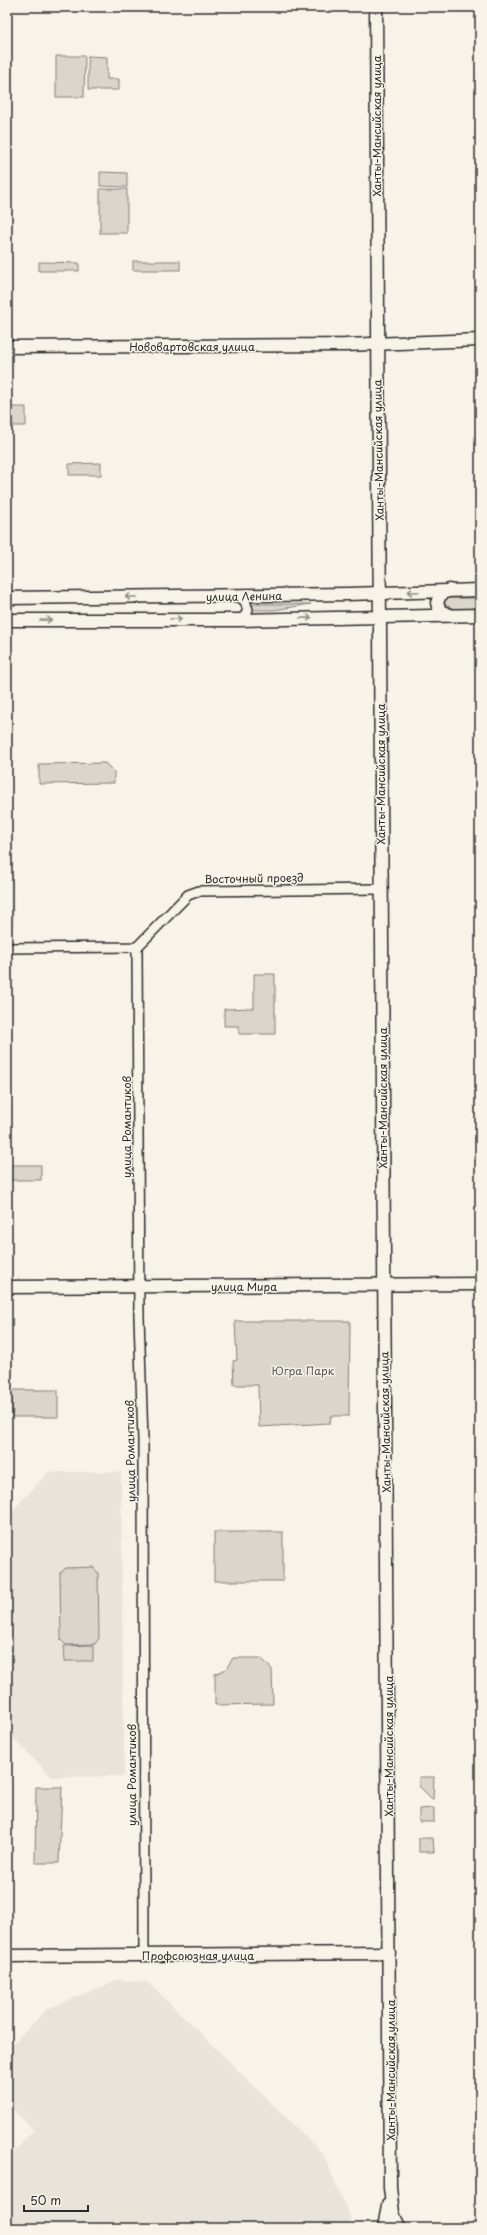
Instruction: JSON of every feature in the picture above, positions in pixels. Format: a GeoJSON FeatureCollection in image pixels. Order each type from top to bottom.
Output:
{"type":"FeatureCollection","features":[{"type":"Feature","properties":{"kind":"main road","name":"Ханты-Мансийская улица"},"geometry":{"type":"LineString","coordinates":[[376,7],[383,1285],[390,2188],[393,2213],[399,2228]]}},
{"type":"Feature","properties":{"kind":"main road","name":"Нововартовская улица"},"geometry":{"type":"LineString","coordinates":[[7,347],[338,345],[377,342],[480,340]]}},
{"type":"Feature","properties":{"kind":"main road"},"geometry":{"type":"LineString","coordinates":[[449,590],[440,595],[437,603],[440,611],[451,616]]}},
{"type":"Feature","properties":{"kind":"main road","name":"улица Ленина"},"geometry":{"type":"LineString","coordinates":[[7,598],[238,596],[480,590]]}},
{"type":"Feature","properties":{"kind":"main road","name":"улица Ленина"},"geometry":{"type":"LineString","coordinates":[[7,620],[239,620],[480,616]]}},
{"type":"Feature","properties":{"kind":"main road","name":"улица Мира"},"geometry":{"type":"LineString","coordinates":[[7,1286],[480,1284]]}},
{"type":"Feature","properties":{"kind":"main road","name":"Профсоюзная улица"},"geometry":{"type":"LineString","coordinates":[[7,1956],[389,1953]]}},
{"type":"Feature","properties":{"kind":"main road","name":"Ханты-Мансийская улица"},"geometry":{"type":"LineString","coordinates":[[384,2228],[390,2188]]}},
{"type":"Feature","properties":{"kind":"street"},"geometry":{"type":"LineString","coordinates":[[238,596],[245,601],[248,610],[245,616],[239,620]]}},
{"type":"Feature","properties":{"kind":"street","name":"Восточный проезд"},"geometry":{"type":"LineString","coordinates":[[137,947],[188,896],[199,891],[381,889]]}},
{"type":"Feature","properties":{"kind":"street"},"geometry":{"type":"LineString","coordinates":[[7,948],[137,947]]}},
{"type":"Feature","properties":{"kind":"street","name":"улица Романтиков"},"geometry":{"type":"LineString","coordinates":[[137,947],[139,1286],[143,1442],[144,1955]]}},
{"type":"Feature","properties":{"kind":"shaded area"},"geometry":{"type":"Polygon","coordinates":[[[7,803],[12,803],[14,927],[7,927],[7,803]]]}},
{"type":"Feature","properties":{"kind":"shaded area"},"geometry":{"type":"Polygon","coordinates":[[[49,1472],[121,1472],[124,1776],[52,1777],[7,1732],[7,1516],[49,1472]]]}},
{"type":"Feature","properties":{"kind":"shaded area"},"geometry":{"type":"Polygon","coordinates":[[[117,1980],[148,1982],[323,2154],[351,2219],[346,2228],[7,2228],[7,2159],[34,2130],[7,2104],[7,2050],[47,2009],[117,1980]]]}},
{"type":"Feature","properties":{"kind":"green space"},"geometry":{"type":"Polygon","coordinates":[[[56,56],[85,56],[84,97],[56,97],[56,56]]]}},
{"type":"Feature","properties":{"kind":"green space"},"geometry":{"type":"Polygon","coordinates":[[[88,56],[107,57],[107,79],[119,79],[119,90],[88,90],[88,56]]]}},
{"type":"Feature","properties":{"kind":"green space"},"geometry":{"type":"Polygon","coordinates":[[[100,172],[127,173],[127,187],[100,186],[100,172]]]}},
{"type":"Feature","properties":{"kind":"green space"},"geometry":{"type":"Polygon","coordinates":[[[100,189],[127,189],[127,233],[100,233],[100,189]]]}},
{"type":"Feature","properties":{"kind":"green space"},"geometry":{"type":"Polygon","coordinates":[[[133,261],[180,261],[180,270],[133,270],[133,261]]]}},
{"type":"Feature","properties":{"kind":"green space"},"geometry":{"type":"Polygon","coordinates":[[[39,262],[79,263],[79,271],[39,271],[39,262]]]}},
{"type":"Feature","properties":{"kind":"green space"},"geometry":{"type":"Polygon","coordinates":[[[7,407],[26,407],[26,426],[13,426],[11,418],[7,416],[7,407]]]}},
{"type":"Feature","properties":{"kind":"green space"},"geometry":{"type":"Polygon","coordinates":[[[101,463],[101,475],[69,475],[69,464],[101,463]]]}},
{"type":"Feature","properties":{"kind":"green space"},"geometry":{"type":"Polygon","coordinates":[[[446,598],[480,598],[480,609],[446,609],[443,607],[446,598]]]}},
{"type":"Feature","properties":{"kind":"green space"},"geometry":{"type":"Polygon","coordinates":[[[253,604],[311,604],[274,610],[255,610],[252,609],[253,604]]]}},
{"type":"Feature","properties":{"kind":"green space"},"geometry":{"type":"Polygon","coordinates":[[[105,763],[114,772],[114,783],[39,784],[39,764],[105,763]]]}},
{"type":"Feature","properties":{"kind":"green space"},"geometry":{"type":"Polygon","coordinates":[[[254,974],[275,974],[275,1034],[239,1034],[239,1026],[224,1026],[224,1009],[254,1008],[254,974]]]}},
{"type":"Feature","properties":{"kind":"green space"},"geometry":{"type":"Polygon","coordinates":[[[7,1165],[41,1165],[41,1180],[7,1180],[7,1165]]]}},
{"type":"Feature","properties":{"kind":"green space","name":"Югра Парк"},"geometry":{"type":"Polygon","coordinates":[[[235,1321],[350,1321],[349,1416],[331,1416],[330,1423],[259,1427],[258,1385],[234,1385],[233,1361],[237,1360],[235,1321]]]}},
{"type":"Feature","properties":{"kind":"green space"},"geometry":{"type":"Polygon","coordinates":[[[12,1390],[58,1390],[58,1417],[12,1417],[12,1390]]]}},
{"type":"Feature","properties":{"kind":"green space"},"geometry":{"type":"Polygon","coordinates":[[[214,1532],[283,1532],[283,1581],[214,1581],[214,1532]]]}},
{"type":"Feature","properties":{"kind":"green space"},"geometry":{"type":"Polygon","coordinates":[[[93,1567],[98,1573],[99,1638],[95,1644],[66,1645],[61,1640],[60,1573],[66,1568],[93,1567]]]}},
{"type":"Feature","properties":{"kind":"green space"},"geometry":{"type":"Polygon","coordinates":[[[93,1645],[93,1661],[65,1661],[64,1646],[93,1645]]]}},
{"type":"Feature","properties":{"kind":"green space"},"geometry":{"type":"Polygon","coordinates":[[[233,1658],[261,1658],[272,1669],[273,1704],[215,1705],[215,1674],[226,1669],[233,1658]]]}},
{"type":"Feature","properties":{"kind":"green space"},"geometry":{"type":"Polygon","coordinates":[[[419,1777],[434,1777],[433,1800],[419,1786],[419,1777]]]}},
{"type":"Feature","properties":{"kind":"green space"},"geometry":{"type":"Polygon","coordinates":[[[36,1787],[62,1787],[59,1863],[35,1863],[36,1787]]]}},
{"type":"Feature","properties":{"kind":"green space"},"geometry":{"type":"Polygon","coordinates":[[[434,1808],[434,1822],[419,1822],[419,1809],[434,1808]]]}},
{"type":"Feature","properties":{"kind":"green space"},"geometry":{"type":"Polygon","coordinates":[[[419,1838],[433,1838],[434,1852],[419,1852],[419,1838]]]}}]}
